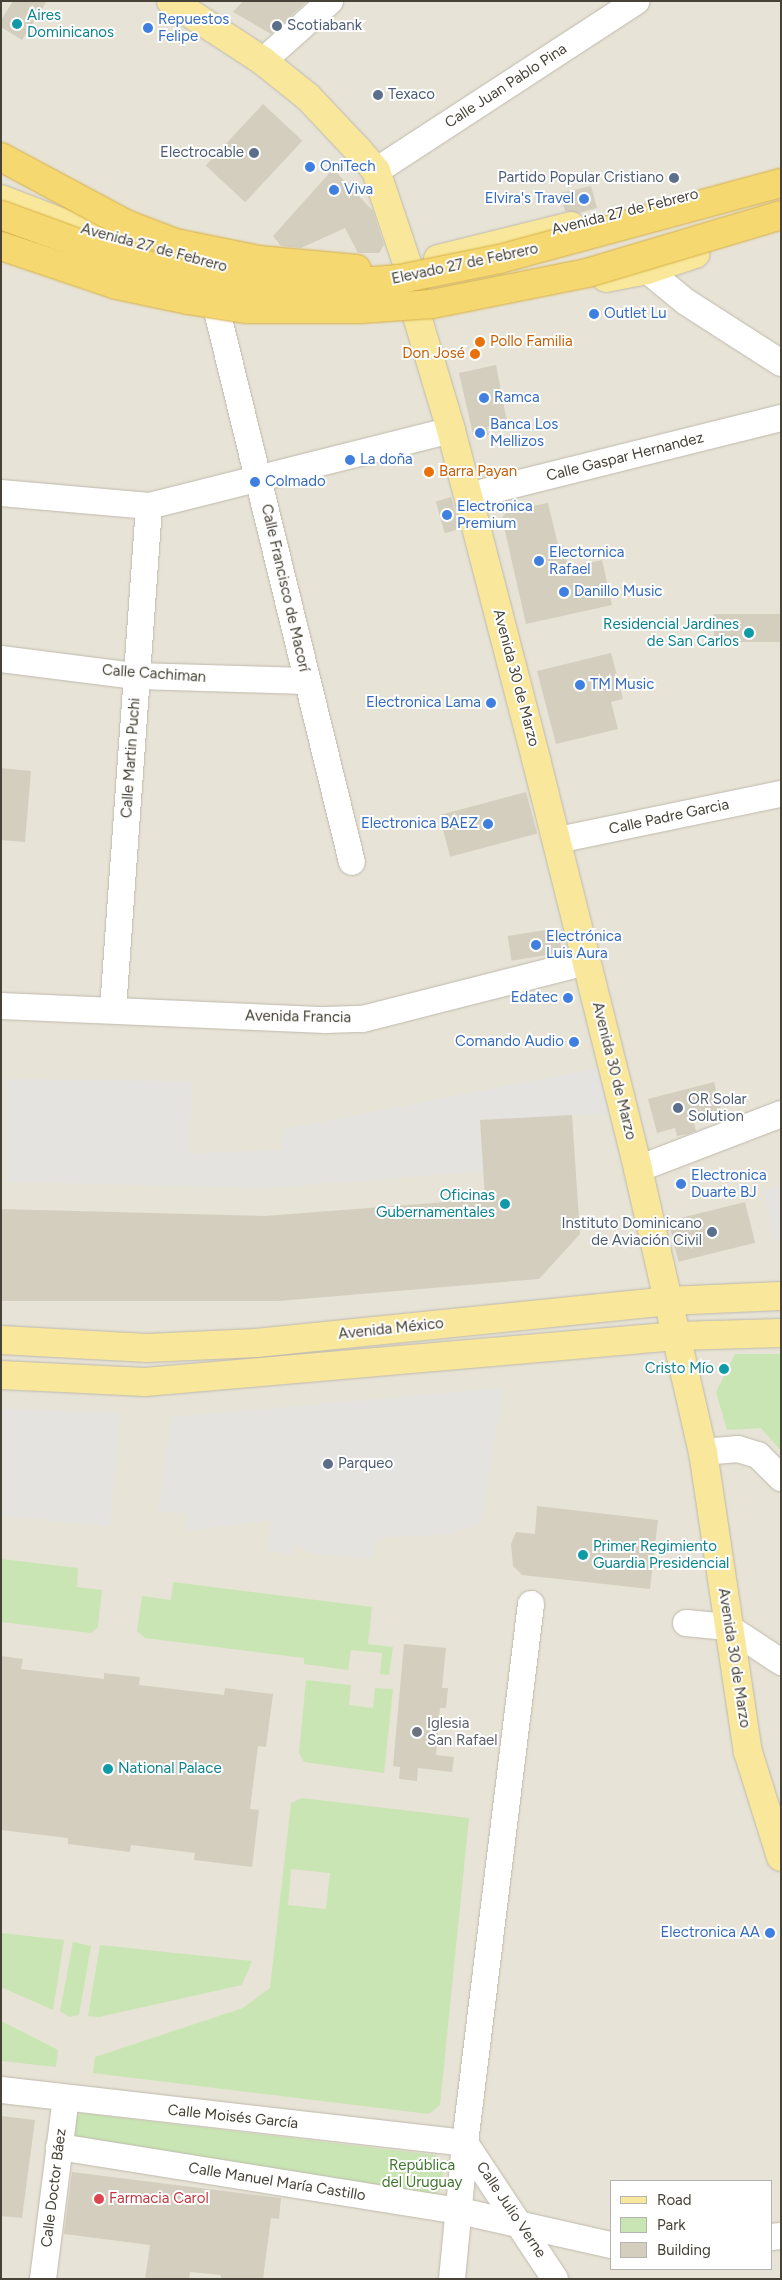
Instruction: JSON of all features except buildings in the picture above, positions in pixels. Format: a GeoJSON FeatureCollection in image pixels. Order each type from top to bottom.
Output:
{"type":"FeatureCollection","features":[{"type":"Feature","properties":{"kind":"highway"},"geometry":{"type":"LineString","coordinates":[[1,157],[126,224],[175,242],[259,260],[368,270],[409,288]]}},
{"type":"Feature","properties":{"kind":"highway","name":"Elevado 27 de Febrero"},"geometry":{"type":"LineString","coordinates":[[1,215],[122,259],[232,282],[305,286],[409,288],[499,259],[781,183]]}},
{"type":"Feature","properties":{"kind":"highway","name":"Elevado 27 de Febrero"},"geometry":{"type":"LineString","coordinates":[[1,246],[117,285],[188,300],[247,309],[360,309],[432,304],[586,273],[781,215]]}},
{"type":"Feature","properties":{"kind":"main road"},"geometry":{"type":"LineString","coordinates":[[171,1],[263,61],[316,104],[376,171]]}},
{"type":"Feature","properties":{"kind":"main road"},"geometry":{"type":"LineString","coordinates":[[1,144],[108,206],[234,269]]}},
{"type":"Feature","properties":{"kind":"main road","name":"Avenida 30 de Marzo"},"geometry":{"type":"LineString","coordinates":[[376,171],[451,430],[558,840],[638,1169],[703,1452],[748,1752],[781,1857]]}},
{"type":"Feature","properties":{"kind":"main road","name":"Avenida 27 de Febrero"},"geometry":{"type":"LineString","coordinates":[[1,256],[142,300],[218,315],[319,320],[409,288],[781,172]]}},
{"type":"Feature","properties":{"kind":"main road","name":"Avenida 27 de Febrero"},"geometry":{"type":"LineString","coordinates":[[1,199],[92,234],[234,269],[409,288],[647,270],[781,224]]}},
{"type":"Feature","properties":{"kind":"main road","name":"Avenida México"},"geometry":{"type":"LineString","coordinates":[[1,1340],[147,1348],[256,1344],[667,1301],[781,1296]]}},
{"type":"Feature","properties":{"kind":"main road","name":"Avenida México"},"geometry":{"type":"LineString","coordinates":[[1,1374],[145,1382],[677,1336],[781,1333]]}},
{"type":"Feature","properties":{"kind":"street"},"geometry":{"type":"LineString","coordinates":[[263,61],[330,1]]}},
{"type":"Feature","properties":{"kind":"street","name":"Calle Juan Pablo Pina"},"geometry":{"type":"LineString","coordinates":[[376,171],[637,1]]}},
{"type":"Feature","properties":{"kind":"street"},"geometry":{"type":"LineString","coordinates":[[647,270],[686,302],[781,364]]}},
{"type":"Feature","properties":{"kind":"street","name":"Calle Francisco de Macorí"},"geometry":{"type":"LineString","coordinates":[[218,315],[260,478],[307,681],[352,862]]}},
{"type":"Feature","properties":{"kind":"street","name":"Calle Gaspar Hernandez"},"geometry":{"type":"LineString","coordinates":[[468,496],[781,418]]}},
{"type":"Feature","properties":{"kind":"street"},"geometry":{"type":"LineString","coordinates":[[1,493],[149,506],[451,430]]}},
{"type":"Feature","properties":{"kind":"street","name":"Calle Martin Puchi"},"geometry":{"type":"LineString","coordinates":[[113,1010],[149,506]]}},
{"type":"Feature","properties":{"kind":"street","name":"Calle Cachiman"},"geometry":{"type":"LineString","coordinates":[[1,659],[136,676],[307,681]]}},
{"type":"Feature","properties":{"kind":"street","name":"Calle Padre Garcia"},"geometry":{"type":"LineString","coordinates":[[558,840],[781,794]]}},
{"type":"Feature","properties":{"kind":"street","name":"Avenida Francia"},"geometry":{"type":"LineString","coordinates":[[1,1006],[325,1020],[363,1018],[587,962]]}},
{"type":"Feature","properties":{"kind":"street"},"geometry":{"type":"LineString","coordinates":[[638,1169],[781,1114]]}},
{"type":"Feature","properties":{"kind":"street"},"geometry":{"type":"LineString","coordinates":[[703,1452],[738,1449],[758,1455],[781,1478]]}},
{"type":"Feature","properties":{"kind":"street"},"geometry":{"type":"LineString","coordinates":[[452,2279],[465,2143],[531,1604]]}},
{"type":"Feature","properties":{"kind":"street"},"geometry":{"type":"LineString","coordinates":[[686,1623],[728,1627],[781,1662]]}},
{"type":"Feature","properties":{"kind":"street","name":"Calle Moisés García"},"geometry":{"type":"LineString","coordinates":[[1,2090],[465,2143]]}},
{"type":"Feature","properties":{"kind":"street","name":"Calle Doctor Báez"},"geometry":{"type":"LineString","coordinates":[[43,2279],[66,2098]]}},
{"type":"Feature","properties":{"kind":"street","name":"Calle Julio Verne"},"geometry":{"type":"LineString","coordinates":[[465,2143],[521,2222],[555,2279]]}},
{"type":"Feature","properties":{"kind":"street","name":"Calle Manuel María Castillo"},"geometry":{"type":"LineString","coordinates":[[59,2148],[460,2211],[521,2222],[610,2245]]}},
{"type":"Feature","properties":{"kind":"shaded area"},"geometry":{"type":"Polygon","coordinates":[[[1,1],[781,1],[781,2279],[1,2279],[1,1]]]}},
{"type":"Feature","properties":{"kind":"shaded area"},"geometry":{"type":"Polygon","coordinates":[[[604,1067],[613,1114],[480,1120],[483,1171],[270,1188],[8,1182],[7,1079],[192,1081],[190,1153],[282,1150],[284,1129],[604,1067]]]}},
{"type":"Feature","properties":{"kind":"shaded area"},"geometry":{"type":"Polygon","coordinates":[[[781,1185],[781,1240],[774,1242],[764,1190],[781,1185]]]}},
{"type":"Feature","properties":{"kind":"shaded area","name":"Parqueo"},"geometry":{"type":"Polygon","coordinates":[[[504,1388],[480,1524],[448,1535],[381,1537],[374,1545],[373,1559],[311,1553],[294,1544],[292,1555],[269,1550],[271,1520],[187,1531],[187,1513],[158,1511],[172,1417],[504,1388]]]}},
{"type":"Feature","properties":{"kind":"shaded area"},"geometry":{"type":"Polygon","coordinates":[[[1,1409],[120,1413],[110,1527],[1,1515],[1,1409]]]}},
{"type":"Feature","properties":{"kind":"green space"},"geometry":{"type":"Polygon","coordinates":[[[735,1354],[781,1354],[781,1451],[761,1428],[727,1430],[716,1392],[735,1354]]]}},
{"type":"Feature","properties":{"kind":"green space"},"geometry":{"type":"Polygon","coordinates":[[[1,1559],[78,1568],[77,1587],[102,1590],[98,1627],[91,1633],[1,1622],[1,1559]]]}},
{"type":"Feature","properties":{"kind":"green space"},"geometry":{"type":"Polygon","coordinates":[[[173,1582],[372,1607],[368,1644],[393,1647],[389,1675],[380,1674],[382,1653],[351,1650],[348,1670],[304,1664],[304,1658],[145,1638],[137,1631],[142,1596],[171,1600],[173,1582]]]}},
{"type":"Feature","properties":{"kind":"green space"},"geometry":{"type":"Polygon","coordinates":[[[306,1680],[351,1685],[349,1705],[373,1708],[375,1688],[393,1689],[384,1773],[304,1762],[299,1753],[306,1680]]]}},
{"type":"Feature","properties":{"kind":"green space"},"geometry":{"type":"Polygon","coordinates":[[[302,1798],[469,1818],[440,2105],[429,2114],[93,2073],[95,2057],[243,2008],[270,1988],[291,1803],[302,1798]],[[291,1869],[288,1905],[326,1909],[330,1873],[291,1869]]]}},
{"type":"Feature","properties":{"kind":"green space"},"geometry":{"type":"Polygon","coordinates":[[[1,1933],[64,1940],[53,2010],[1,1987],[1,1933]]]}},
{"type":"Feature","properties":{"kind":"green space"},"geometry":{"type":"Polygon","coordinates":[[[73,1942],[91,1946],[79,2015],[69,2017],[60,2011],[73,1942]]]}},
{"type":"Feature","properties":{"kind":"green space"},"geometry":{"type":"Polygon","coordinates":[[[100,1945],[252,1961],[242,1985],[99,2017],[88,2016],[100,1945]]]}},
{"type":"Feature","properties":{"kind":"green space"},"geometry":{"type":"Polygon","coordinates":[[[1,2021],[58,2050],[56,2067],[1,2061],[1,2021]]]}},
{"type":"Feature","properties":{"kind":"green space","name":"República del Uruguay"},"geometry":{"type":"Polygon","coordinates":[[[80,2113],[435,2155],[444,2168],[440,2191],[432,2196],[71,2139],[75,2118],[80,2113]]]}},
{"type":"Feature","properties":{"kind":"place","name":"Aires Dominicanos"},"geometry":{"type":"Point","coordinates":[17,24]}},
{"type":"Feature","properties":{"kind":"place","name":"Scotiabank"},"geometry":{"type":"Point","coordinates":[277,26]}},
{"type":"Feature","properties":{"kind":"place","name":"Repuestos Felipe"},"geometry":{"type":"Point","coordinates":[148,28]}},
{"type":"Feature","properties":{"kind":"place","name":"Texaco"},"geometry":{"type":"Point","coordinates":[378,95]}},
{"type":"Feature","properties":{"kind":"place","name":"Electrocable"},"geometry":{"type":"Point","coordinates":[254,153]}},
{"type":"Feature","properties":{"kind":"place","name":"OniTech"},"geometry":{"type":"Point","coordinates":[310,167]}},
{"type":"Feature","properties":{"kind":"place","name":"Partido Popular Cristiano"},"geometry":{"type":"Point","coordinates":[674,178]}},
{"type":"Feature","properties":{"kind":"place","name":"Viva"},"geometry":{"type":"Point","coordinates":[334,190]}},
{"type":"Feature","properties":{"kind":"place","name":"Elvira's Travel"},"geometry":{"type":"Point","coordinates":[584,199]}},
{"type":"Feature","properties":{"kind":"place","name":"Outlet Lu"},"geometry":{"type":"Point","coordinates":[594,314]}},
{"type":"Feature","properties":{"kind":"place","name":"Pollo Familia"},"geometry":{"type":"Point","coordinates":[480,342]}},
{"type":"Feature","properties":{"kind":"place","name":"Don José"},"geometry":{"type":"Point","coordinates":[475,354]}},
{"type":"Feature","properties":{"kind":"place","name":"Ramca"},"geometry":{"type":"Point","coordinates":[484,398]}},
{"type":"Feature","properties":{"kind":"place","name":"Banca Los Mellizos"},"geometry":{"type":"Point","coordinates":[480,433]}},
{"type":"Feature","properties":{"kind":"place","name":"La doña"},"geometry":{"type":"Point","coordinates":[350,460]}},
{"type":"Feature","properties":{"kind":"place","name":"Barra Payan"},"geometry":{"type":"Point","coordinates":[429,472]}},
{"type":"Feature","properties":{"kind":"place","name":"Colmado"},"geometry":{"type":"Point","coordinates":[255,482]}},
{"type":"Feature","properties":{"kind":"place","name":"Electronica Premium"},"geometry":{"type":"Point","coordinates":[447,515]}},
{"type":"Feature","properties":{"kind":"place","name":"Electornica Rafael"},"geometry":{"type":"Point","coordinates":[539,561]}},
{"type":"Feature","properties":{"kind":"place","name":"Danillo Music"},"geometry":{"type":"Point","coordinates":[564,592]}},
{"type":"Feature","properties":{"kind":"place","name":"Residencial Jardines de San Carlos"},"geometry":{"type":"Point","coordinates":[749,633]}},
{"type":"Feature","properties":{"kind":"place","name":"TM Music"},"geometry":{"type":"Point","coordinates":[580,685]}},
{"type":"Feature","properties":{"kind":"place","name":"Electronica Lama"},"geometry":{"type":"Point","coordinates":[491,703]}},
{"type":"Feature","properties":{"kind":"place","name":"Electronica BAEZ"},"geometry":{"type":"Point","coordinates":[488,824]}},
{"type":"Feature","properties":{"kind":"place","name":"Electrónica Luis Aura"},"geometry":{"type":"Point","coordinates":[536,945]}},
{"type":"Feature","properties":{"kind":"place","name":"Edatec"},"geometry":{"type":"Point","coordinates":[568,998]}},
{"type":"Feature","properties":{"kind":"place","name":"Comando Audio"},"geometry":{"type":"Point","coordinates":[574,1042]}},
{"type":"Feature","properties":{"kind":"place","name":"OR Solar Solution"},"geometry":{"type":"Point","coordinates":[678,1108]}},
{"type":"Feature","properties":{"kind":"place","name":"Electronica Duarte BJ"},"geometry":{"type":"Point","coordinates":[681,1184]}},
{"type":"Feature","properties":{"kind":"place","name":"Oficinas Gubernamentales"},"geometry":{"type":"Point","coordinates":[505,1204]}},
{"type":"Feature","properties":{"kind":"place","name":"Instituto Dominicano de Aviación Civil"},"geometry":{"type":"Point","coordinates":[712,1232]}},
{"type":"Feature","properties":{"kind":"place","name":"Cristo Mío"},"geometry":{"type":"Point","coordinates":[724,1369]}},
{"type":"Feature","properties":{"kind":"place","name":"Parqueo"},"geometry":{"type":"Point","coordinates":[328,1464]}},
{"type":"Feature","properties":{"kind":"place","name":"Primer Regimiento Guardia Presidencial"},"geometry":{"type":"Point","coordinates":[583,1555]}},
{"type":"Feature","properties":{"kind":"place","name":"Iglesia San Rafael"},"geometry":{"type":"Point","coordinates":[417,1732]}},
{"type":"Feature","properties":{"kind":"place","name":"National Palace"},"geometry":{"type":"Point","coordinates":[108,1769]}},
{"type":"Feature","properties":{"kind":"place","name":"Electronica AA"},"geometry":{"type":"Point","coordinates":[770,1933]}},
{"type":"Feature","properties":{"kind":"place","name":"Farmacia Carol"},"geometry":{"type":"Point","coordinates":[99,2199]}}]}
